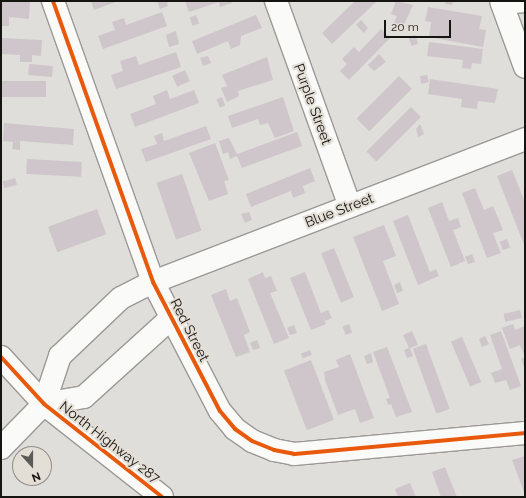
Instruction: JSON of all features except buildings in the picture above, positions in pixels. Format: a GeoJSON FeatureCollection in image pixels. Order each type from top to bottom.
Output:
{"type":"FeatureCollection","features":[{"type":"Feature","properties":{"kind":"main road","name":"Red Street"},"geometry":{"type":"LineString","coordinates":[[53,1],[153,282],[170,318],[220,411],[235,429],[252,441],[274,450],[294,454],[525,433]]}},
{"type":"Feature","properties":{"kind":"main road","name":"Purple Street"},"geometry":{"type":"LineString","coordinates":[[276,1],[350,206]]}},
{"type":"Feature","properties":{"kind":"main road"},"geometry":{"type":"LineString","coordinates":[[525,1],[502,2],[525,67]]}},
{"type":"Feature","properties":{"kind":"main road","name":"Blue Street"},"geometry":{"type":"LineString","coordinates":[[44,404],[60,356],[120,298],[153,282],[525,139]]}},
{"type":"Feature","properties":{"kind":"main road"},"geometry":{"type":"LineString","coordinates":[[1,448],[44,404],[84,397],[170,318]]}},
{"type":"Feature","properties":{"kind":"main road","name":"North Highway 287"},"geometry":{"type":"LineString","coordinates":[[1,357],[44,404],[162,497]]}},
{"type":"Feature","properties":{"kind":"cycle path"},"geometry":{"type":"LineString","coordinates":[[53,1],[153,282],[220,411],[235,429],[252,441],[274,450],[294,454],[525,433]]}},
{"type":"Feature","properties":{"kind":"cycle path"},"geometry":{"type":"LineString","coordinates":[[1,357],[44,404],[162,497]]}}]}
